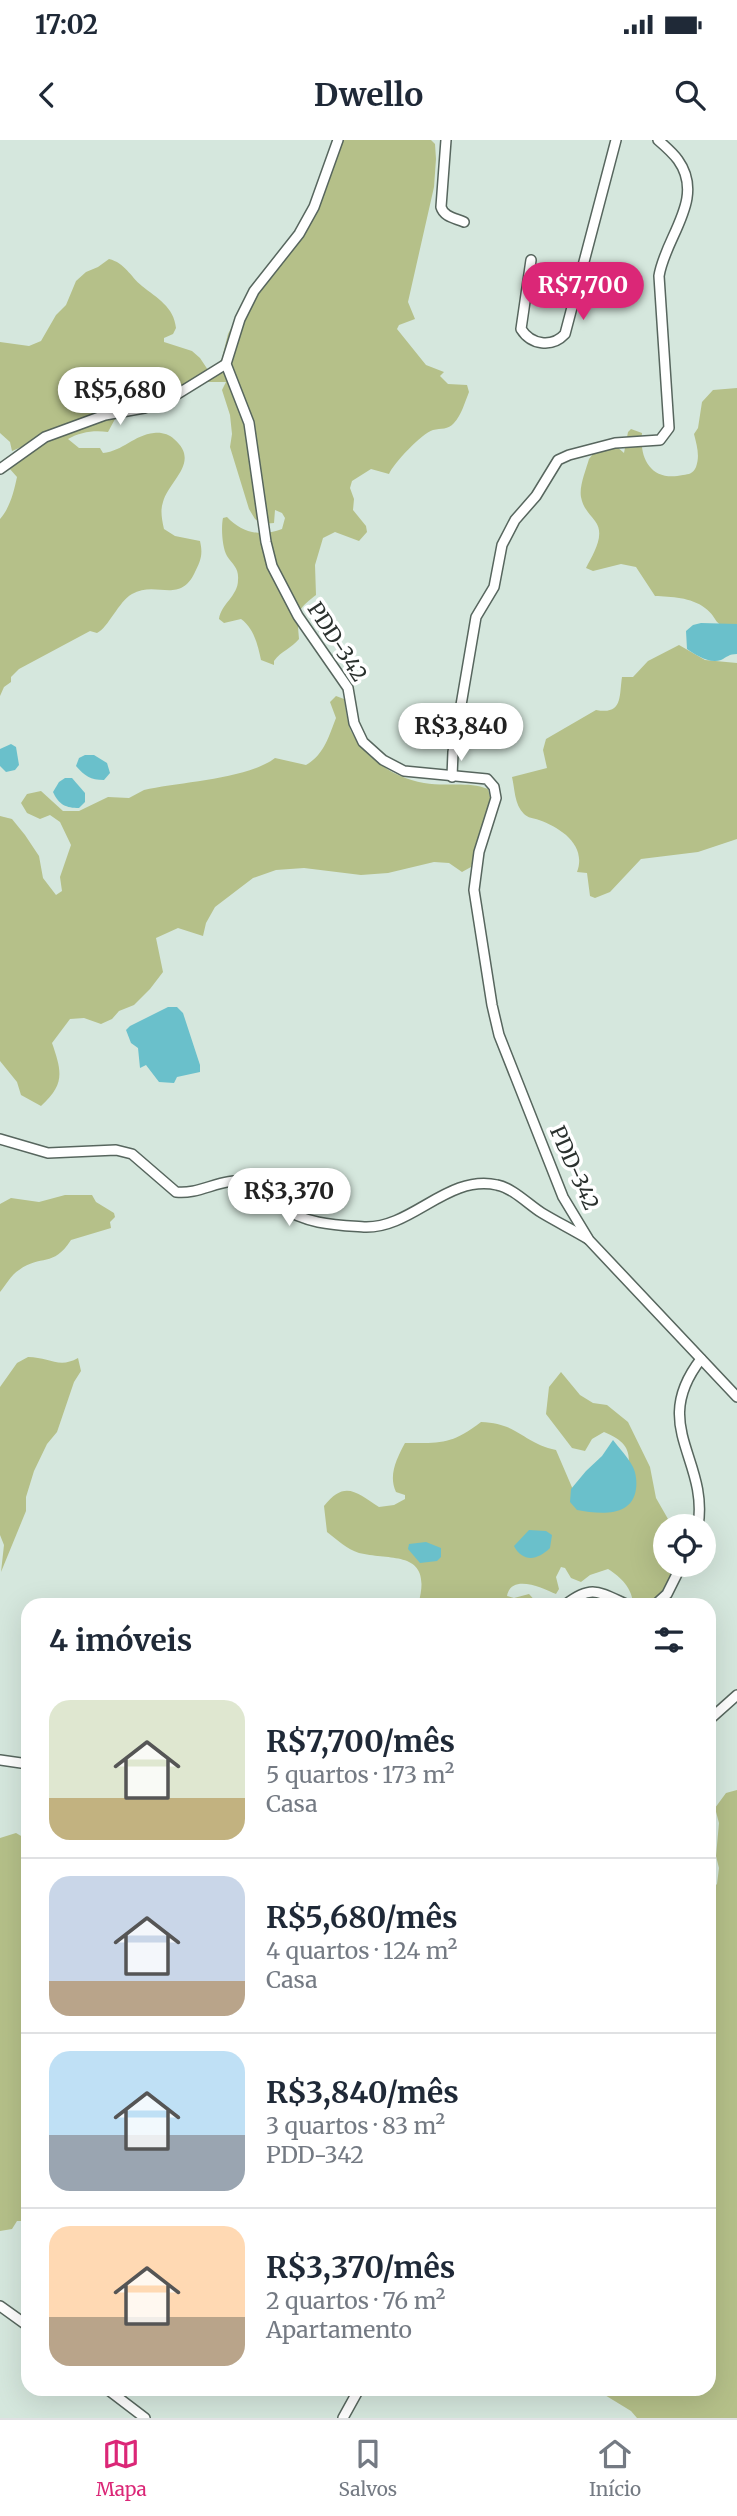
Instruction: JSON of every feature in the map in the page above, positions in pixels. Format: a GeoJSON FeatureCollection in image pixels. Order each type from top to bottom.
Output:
{"type":"FeatureCollection","features":[{"type":"Feature","properties":{"kind":"street"},"geometry":{"type":"LineString","coordinates":[[0,468],[45,437],[94,419],[144,408],[170,398],[226,365],[240,319],[254,291],[304,225],[314,207],[338,140]]}},
{"type":"Feature","properties":{"kind":"street"},"geometry":{"type":"LineString","coordinates":[[446,140],[441,207],[448,216],[464,222]]}},
{"type":"Feature","properties":{"kind":"street"},"geometry":{"type":"LineString","coordinates":[[531,260],[521,329],[526,336],[549,344],[558,341],[565,334],[616,140]]}},
{"type":"Feature","properties":{"kind":"street"},"geometry":{"type":"LineString","coordinates":[[453,777],[453,752],[476,617],[494,587],[502,545],[514,520],[536,496],[558,460],[615,443],[660,440],[668,428],[659,276],[661,262],[684,215],[689,194],[686,174],[678,159],[658,140]]}},
{"type":"Feature","properties":{"kind":"street","name":"PDD-342"},"geometry":{"type":"LineString","coordinates":[[226,365],[249,424],[272,566],[298,616],[348,688],[354,723],[362,741],[383,760],[404,771],[487,779],[494,787],[496,798],[479,852],[474,890],[492,1005],[499,1035],[564,1197],[589,1240],[737,1397]]}},
{"type":"Feature","properties":{"kind":"street"},"geometry":{"type":"LineString","coordinates":[[0,1139],[48,1153],[116,1150],[132,1154],[176,1192],[191,1192],[238,1180],[252,1182],[300,1217],[354,1226],[389,1223],[458,1187],[482,1183],[501,1185],[589,1240]]}},
{"type":"Feature","properties":{"kind":"street"},"geometry":{"type":"LineString","coordinates":[[698,1514],[699,1502],[678,1409],[681,1391],[689,1374],[701,1359]]}},
{"type":"Feature","properties":{"kind":"street"},"geometry":{"type":"LineString","coordinates":[[663,1598],[676,1577]]}},
{"type":"Feature","properties":{"kind":"street"},"geometry":{"type":"LineString","coordinates":[[574,1598],[581,1592],[590,1590],[612,1598]]}},
{"type":"Feature","properties":{"kind":"street"},"geometry":{"type":"LineString","coordinates":[[716,1714],[737,1695]]}},
{"type":"Feature","properties":{"kind":"street"},"geometry":{"type":"LineString","coordinates":[[0,1760],[21,1763]]}},
{"type":"Feature","properties":{"kind":"street"},"geometry":{"type":"LineString","coordinates":[[0,2306],[21,2321]]}},
{"type":"Feature","properties":{"kind":"street"},"geometry":{"type":"LineString","coordinates":[[116,2396],[145,2418]]}},
{"type":"Feature","properties":{"kind":"street"},"geometry":{"type":"LineString","coordinates":[[343,2418],[355,2396]]}},
{"type":"Feature","properties":{"kind":"green space"},"geometry":{"type":"Polygon","coordinates":[[[332,140],[431,140],[435,144],[434,187],[408,302],[415,319],[399,325],[397,329],[426,365],[444,372],[440,376],[448,384],[467,385],[469,392],[459,417],[449,427],[433,430],[422,437],[402,456],[389,474],[371,469],[352,481],[350,488],[354,499],[353,510],[366,526],[367,532],[359,541],[335,532],[323,538],[315,565],[316,595],[304,605],[299,614],[299,639],[274,661],[274,665],[261,660],[252,632],[241,619],[224,623],[219,619],[235,591],[238,580],[237,570],[224,548],[223,518],[227,517],[245,530],[267,533],[282,529],[285,518],[275,510],[274,523],[262,524],[249,509],[230,447],[230,415],[222,390],[226,382],[185,385],[122,412],[108,432],[87,432],[68,439],[79,448],[100,448],[103,453],[147,434],[162,433],[174,439],[182,447],[184,463],[163,502],[163,526],[175,536],[200,541],[200,560],[189,582],[182,587],[175,590],[141,590],[132,594],[97,633],[90,631],[19,669],[0,696],[0,519],[9,505],[17,477],[9,468],[13,457],[26,445],[12,451],[10,442],[0,433],[0,342],[29,346],[41,341],[56,315],[66,305],[76,281],[109,259],[123,267],[172,314],[176,328],[173,334],[164,338],[164,342],[192,351],[208,370],[215,370],[222,358],[228,334],[256,281],[303,222],[331,155],[332,140]]]}},
{"type":"Feature","properties":{"kind":"green space"},"geometry":{"type":"Polygon","coordinates":[[[737,388],[737,627],[729,627],[719,624],[710,612],[694,602],[655,596],[636,567],[621,564],[593,571],[586,568],[597,545],[599,532],[598,526],[583,504],[581,493],[589,459],[593,454],[616,446],[624,453],[631,429],[642,433],[643,452],[650,467],[656,472],[673,476],[692,472],[698,459],[694,434],[698,428],[702,402],[713,390],[737,388]]]}},
{"type":"Feature","properties":{"kind":"green space"},"geometry":{"type":"Polygon","coordinates":[[[679,645],[705,660],[737,663],[737,839],[698,852],[641,859],[610,892],[595,898],[590,896],[587,873],[577,872],[579,862],[575,846],[556,828],[524,814],[517,801],[512,777],[547,768],[543,750],[546,739],[596,710],[611,710],[620,698],[622,677],[633,677],[648,661],[679,645]]]}},
{"type":"Feature","properties":{"kind":"green space"},"geometry":{"type":"Polygon","coordinates":[[[336,696],[344,699],[350,727],[357,741],[372,758],[391,771],[424,783],[473,785],[488,789],[491,801],[471,867],[462,872],[449,863],[434,862],[388,873],[361,875],[304,868],[276,870],[253,878],[215,907],[206,923],[203,936],[178,928],[156,938],[163,972],[150,989],[134,1005],[119,1011],[112,1019],[101,1024],[84,1018],[70,1019],[52,1043],[59,1070],[58,1084],[54,1091],[41,1106],[21,1095],[17,1082],[0,1061],[0,816],[12,819],[25,835],[39,856],[43,878],[56,895],[62,891],[60,877],[71,845],[60,822],[50,815],[40,819],[27,813],[21,803],[27,794],[41,791],[63,811],[79,811],[108,797],[129,798],[144,790],[231,775],[248,771],[275,758],[306,765],[322,750],[328,738],[336,718],[330,702],[336,696]]]}},
{"type":"Feature","properties":{"kind":"green space"},"geometry":{"type":"Polygon","coordinates":[[[65,1195],[92,1195],[96,1202],[114,1213],[115,1217],[110,1222],[111,1228],[71,1240],[52,1258],[27,1265],[14,1275],[0,1292],[0,1204],[11,1198],[39,1202],[65,1195]]]}},
{"type":"Feature","properties":{"kind":"green space"},"geometry":{"type":"Polygon","coordinates":[[[28,1357],[59,1363],[78,1358],[81,1371],[74,1382],[57,1432],[47,1444],[34,1471],[26,1497],[26,1511],[1,1572],[4,1545],[0,1535],[0,1387],[17,1363],[28,1357]]]}},
{"type":"Feature","properties":{"kind":"green space"},"geometry":{"type":"Polygon","coordinates":[[[561,1372],[580,1395],[593,1403],[607,1405],[628,1422],[650,1467],[656,1498],[665,1514],[653,1514],[653,1577],[672,1577],[662,1598],[632,1598],[625,1584],[608,1569],[590,1575],[581,1582],[571,1578],[565,1568],[561,1567],[556,1577],[559,1589],[556,1594],[521,1584],[510,1589],[507,1596],[514,1598],[419,1598],[420,1574],[415,1566],[396,1558],[359,1553],[346,1547],[327,1532],[324,1506],[338,1493],[357,1493],[379,1507],[394,1505],[405,1499],[405,1495],[396,1492],[393,1473],[405,1443],[453,1439],[481,1422],[504,1426],[556,1450],[577,1499],[625,1485],[629,1460],[621,1442],[604,1432],[592,1439],[585,1451],[572,1448],[546,1414],[549,1387],[561,1372]]]}},
{"type":"Feature","properties":{"kind":"green space"},"geometry":{"type":"Polygon","coordinates":[[[529,1594],[533,1598],[514,1598],[529,1594]]]}},
{"type":"Feature","properties":{"kind":"green space"},"geometry":{"type":"Polygon","coordinates":[[[737,1790],[737,2418],[637,2418],[631,2411],[606,2396],[716,2396],[716,1885],[719,1868],[716,1856],[719,1823],[716,1807],[726,1793],[737,1790]]]}},
{"type":"Feature","properties":{"kind":"green space"},"geometry":{"type":"Polygon","coordinates":[[[16,1833],[21,1836],[21,2221],[17,2221],[12,2229],[0,2231],[0,1838],[16,1833]]]}},
{"type":"Feature","properties":{"kind":"water"},"geometry":{"type":"Polygon","coordinates":[[[701,623],[737,624],[737,654],[712,661],[687,649],[686,631],[701,623]]]}},
{"type":"Feature","properties":{"kind":"water"},"geometry":{"type":"Polygon","coordinates":[[[11,744],[16,747],[19,765],[15,770],[6,772],[0,766],[0,749],[11,744]]]}},
{"type":"Feature","properties":{"kind":"water"},"geometry":{"type":"Polygon","coordinates":[[[94,755],[107,763],[110,773],[104,780],[88,777],[76,766],[79,758],[94,755]]]}},
{"type":"Feature","properties":{"kind":"water"},"geometry":{"type":"Polygon","coordinates":[[[65,778],[72,778],[85,793],[85,802],[79,808],[63,805],[53,792],[65,778]]]}},
{"type":"Feature","properties":{"kind":"water"},"geometry":{"type":"Polygon","coordinates":[[[168,1007],[177,1007],[183,1013],[200,1065],[200,1072],[177,1077],[174,1083],[159,1082],[146,1065],[140,1068],[138,1048],[131,1043],[126,1030],[168,1007]]]}},
{"type":"Feature","properties":{"kind":"water"},"geometry":{"type":"Polygon","coordinates":[[[613,1440],[634,1469],[636,1489],[633,1498],[628,1505],[613,1512],[577,1510],[570,1502],[571,1489],[613,1440]]]}},
{"type":"Feature","properties":{"kind":"water"},"geometry":{"type":"Polygon","coordinates":[[[529,1530],[546,1531],[552,1535],[550,1548],[531,1558],[522,1555],[514,1546],[529,1530]]]}},
{"type":"Feature","properties":{"kind":"water"},"geometry":{"type":"Polygon","coordinates":[[[426,1542],[441,1548],[441,1557],[437,1561],[420,1563],[408,1549],[409,1544],[426,1542]]]}}]}
